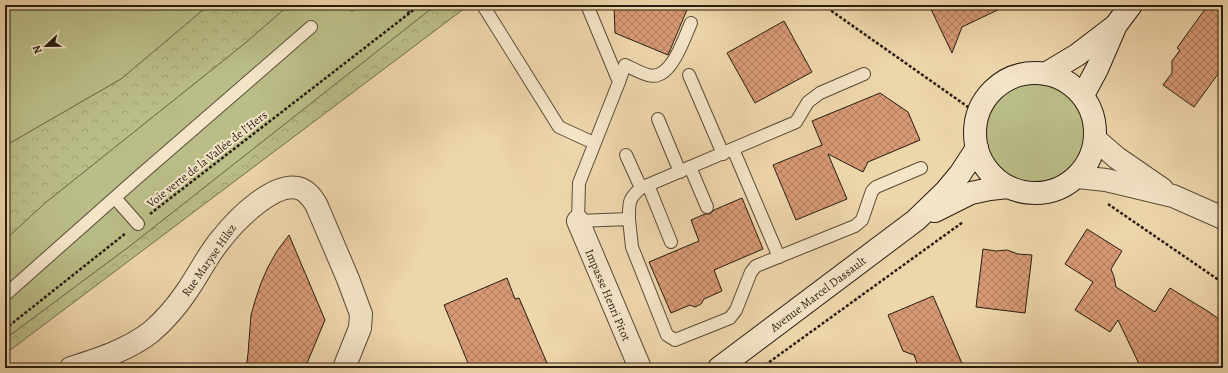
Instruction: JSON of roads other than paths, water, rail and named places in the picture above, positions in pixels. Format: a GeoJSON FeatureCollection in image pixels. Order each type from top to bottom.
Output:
{"type":"FeatureCollection","features":[{"type":"Feature","properties":{"kind":"street"},"geometry":{"type":"LineString","coordinates":[[1083,95],[1116,25],[1131,5]]}},
{"type":"Feature","properties":{"kind":"street"},"geometry":{"type":"LineString","coordinates":[[1047,73],[1077,55],[1116,25]]}},
{"type":"Feature","properties":{"kind":"street","name":"Avenue Marcel Dassault"},"geometry":{"type":"LineString","coordinates":[[1025,73],[1047,73],[1067,81],[1083,95],[1094,116],[1095,139],[1090,160],[1077,177],[1062,187],[1044,192],[1026,192],[1008,187],[994,177],[983,164],[977,148],[975,131],[978,114],[988,94],[1004,80],[1025,73]]}},
{"type":"Feature","properties":{"kind":"street"},"geometry":{"type":"LineString","coordinates":[[1095,139],[1117,158],[1173,196]]}},
{"type":"Feature","properties":{"kind":"street","name":"Avenue Marcel Dassault"},"geometry":{"type":"LineString","coordinates":[[719,368],[916,220],[945,192],[960,174],[977,148]]}},
{"type":"Feature","properties":{"kind":"street"},"geometry":{"type":"LineString","coordinates":[[1077,177],[1106,180],[1173,196],[1223,218]]}},
{"type":"Feature","properties":{"kind":"street","name":"Avenue Marcel Dassault"},"geometry":{"type":"LineString","coordinates":[[916,220],[971,193],[1008,187]]}},
{"type":"Feature","properties":{"kind":"street","name":"Rue Maryse Hilsz"},"geometry":{"type":"LineString","coordinates":[[71,368],[110,355],[133,344],[151,332],[176,306],[221,238],[236,221],[263,199],[284,189],[293,188],[300,189],[312,198],[316,204],[348,279],[361,314],[360,328],[344,368]]}},
{"type":"Feature","properties":{"kind":"street","name":"Impasse Henri Pitot"},"geometry":{"type":"LineString","coordinates":[[578,221],[640,368]]}},
{"type":"Feature","properties":{"kind":"lane"},"geometry":{"type":"LineString","coordinates":[[587,5],[619,82]]}},
{"type":"Feature","properties":{"kind":"lane"},"geometry":{"type":"LineString","coordinates":[[484,7],[559,127],[594,143]]}},
{"type":"Feature","properties":{"kind":"lane"},"geometry":{"type":"LineString","coordinates":[[629,219],[578,221],[579,183],[625,65],[649,76],[662,74],[670,67],[676,57],[691,23]]}},
{"type":"Feature","properties":{"kind":"lane"},"geometry":{"type":"LineString","coordinates":[[5,296],[311,27]]}},
{"type":"Feature","properties":{"kind":"lane"},"geometry":{"type":"LineString","coordinates":[[864,74],[820,93],[808,102],[796,122],[644,187],[633,195],[629,205],[632,247],[667,335],[675,340],[730,318],[736,310],[756,266],[855,226],[862,220],[872,191],[876,187],[921,168]]}},
{"type":"Feature","properties":{"kind":"lane"},"geometry":{"type":"LineString","coordinates":[[689,75],[728,152],[778,257]]}},
{"type":"Feature","properties":{"kind":"lane"},"geometry":{"type":"LineString","coordinates":[[658,119],[685,170],[707,207]]}},
{"type":"Feature","properties":{"kind":"lane"},"geometry":{"type":"LineString","coordinates":[[626,155],[644,187],[671,242]]}},
{"type":"Feature","properties":{"kind":"lane"},"geometry":{"type":"LineString","coordinates":[[115,198],[138,224]]}}]}
